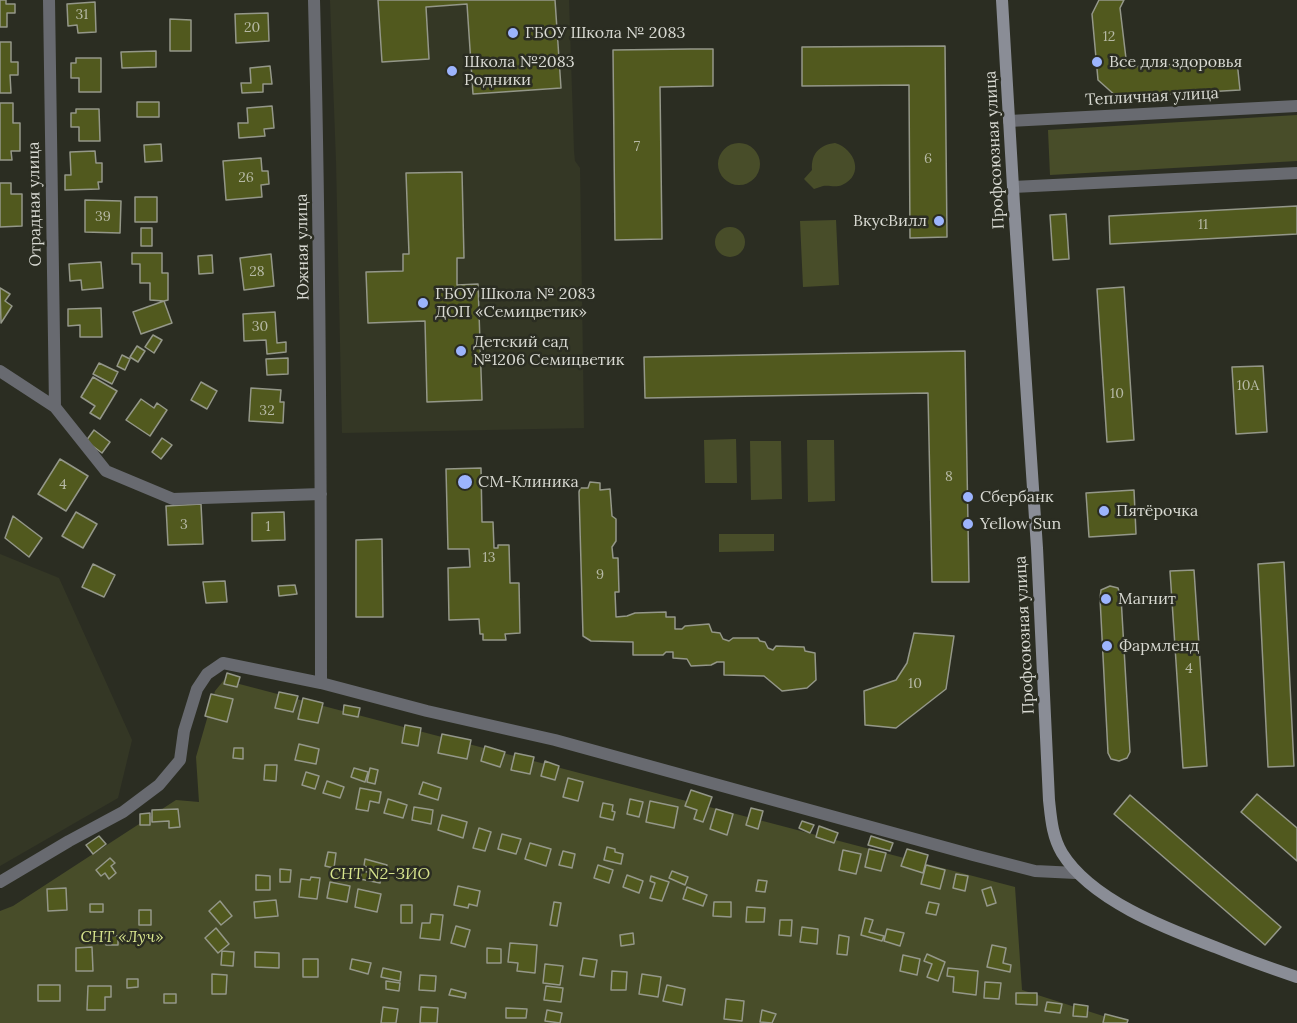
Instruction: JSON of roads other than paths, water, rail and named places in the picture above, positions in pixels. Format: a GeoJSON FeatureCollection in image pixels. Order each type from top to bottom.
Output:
{"type":"FeatureCollection","features":[{"type":"Feature","properties":{"kind":"main road","name":"Профсоюзная улица"},"geometry":{"type":"LineString","coordinates":[[1002,0],[1037,548],[1051,827],[1061,851],[1076,873],[1115,902],[1166,929],[1297,977]]}},
{"type":"Feature","properties":{"kind":"street","name":"Отрадная улица"},"geometry":{"type":"LineString","coordinates":[[48,0],[55,407]]}},
{"type":"Feature","properties":{"kind":"street","name":"Южная улица"},"geometry":{"type":"LineString","coordinates":[[314,0],[318,152],[321,683]]}},
{"type":"Feature","properties":{"kind":"street","name":"Тепличная улица"},"geometry":{"type":"LineString","coordinates":[[1009,122],[1297,106]]}},
{"type":"Feature","properties":{"kind":"street"},"geometry":{"type":"LineString","coordinates":[[1013,188],[1297,172]]}},
{"type":"Feature","properties":{"kind":"street"},"geometry":{"type":"LineString","coordinates":[[0,371],[55,407],[106,471],[173,499],[321,494]]}},
{"type":"Feature","properties":{"kind":"street"},"geometry":{"type":"LineString","coordinates":[[0,882],[123,812],[159,785],[180,760],[184,731],[197,689],[207,674],[223,663],[321,683],[427,711],[555,740],[1035,871],[1076,873]]}},
{"type":"Feature","properties":{"kind":"place","name":"ГБОУ Школа № 2083"},"geometry":{"type":"Point","coordinates":[513,33]}},
{"type":"Feature","properties":{"kind":"place","name":"Все для здоровья"},"geometry":{"type":"Point","coordinates":[1097,62]}},
{"type":"Feature","properties":{"kind":"place","name":"Школа №2083 Родники"},"geometry":{"type":"Point","coordinates":[452,71]}},
{"type":"Feature","properties":{"kind":"place","name":"ВкусВилл"},"geometry":{"type":"Point","coordinates":[939,221]}},
{"type":"Feature","properties":{"kind":"place","name":"ГБОУ Школа № 2083 ДОП «Семицветик»"},"geometry":{"type":"Point","coordinates":[423,303]}},
{"type":"Feature","properties":{"kind":"place","name":"Детский сад №1206 Семицветик"},"geometry":{"type":"Point","coordinates":[461,351]}},
{"type":"Feature","properties":{"kind":"place","name":"СМ-Клиника"},"geometry":{"type":"Point","coordinates":[465,482]}},
{"type":"Feature","properties":{"kind":"place","name":"Сбербанк"},"geometry":{"type":"Point","coordinates":[968,497]}},
{"type":"Feature","properties":{"kind":"place","name":"Пятёрочка"},"geometry":{"type":"Point","coordinates":[1104,511]}},
{"type":"Feature","properties":{"kind":"place","name":"Yellow Sun"},"geometry":{"type":"Point","coordinates":[968,524]}},
{"type":"Feature","properties":{"kind":"place","name":"Магнит"},"geometry":{"type":"Point","coordinates":[1106,599]}},
{"type":"Feature","properties":{"kind":"place","name":"Фармленд"},"geometry":{"type":"Point","coordinates":[1107,646]}},
{"type":"Feature","properties":{"kind":"park label","name":"СНТ N2-ЗИО"},"geometry":{"type":"Point","coordinates":[380,874]}},
{"type":"Feature","properties":{"kind":"park label","name":"СНТ «Луч»"},"geometry":{"type":"Point","coordinates":[122,937]}}]}
